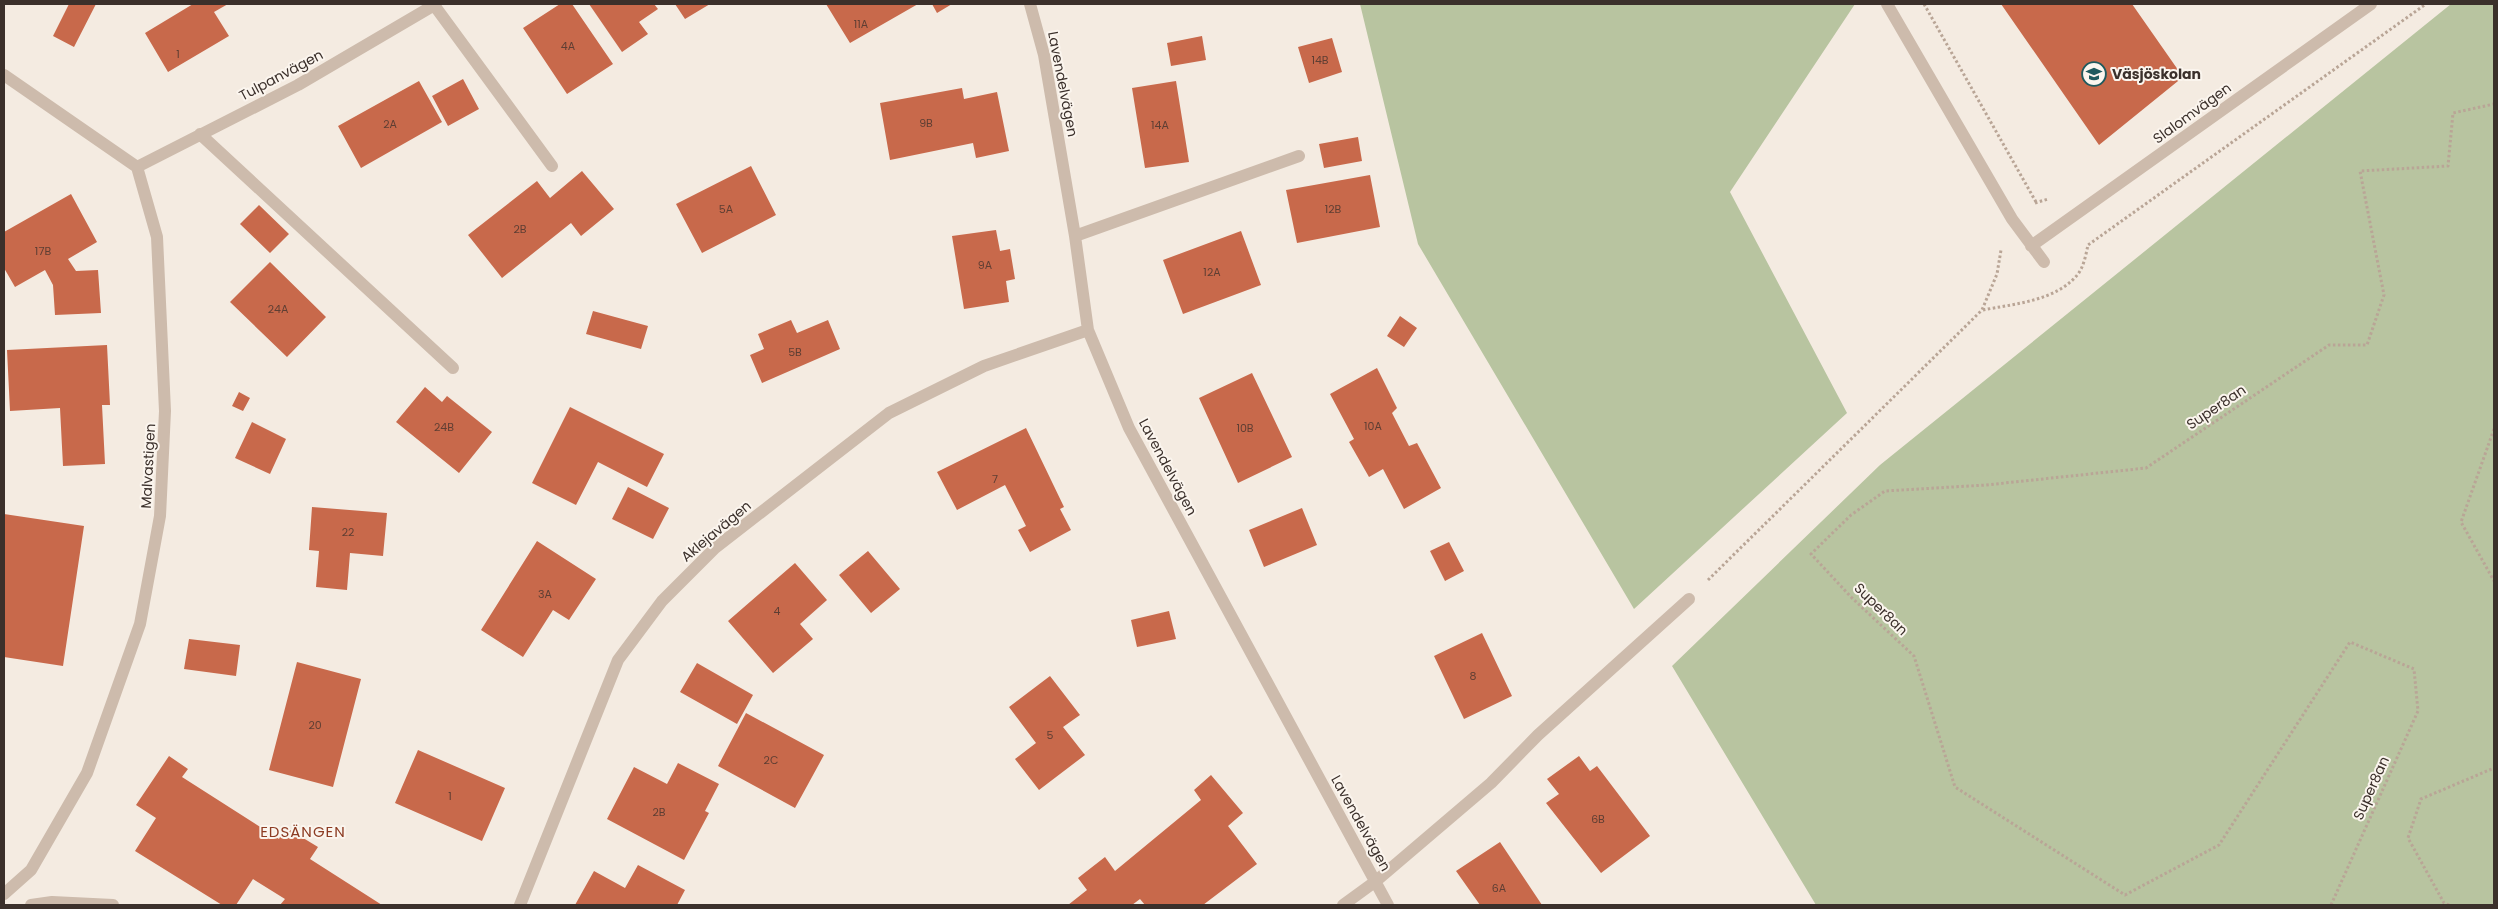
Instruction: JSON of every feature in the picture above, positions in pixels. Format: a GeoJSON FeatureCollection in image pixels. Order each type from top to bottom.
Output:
{"type":"FeatureCollection","features":[{"type":"Feature","properties":{"kind":"street"},"geometry":{"type":"LineString","coordinates":[[435,4],[552,166]]}},
{"type":"Feature","properties":{"kind":"street","name":"Tulpanvägen"},"geometry":{"type":"LineString","coordinates":[[137,167],[298,85],[435,4]]}},
{"type":"Feature","properties":{"kind":"street","name":"Lavendelvägen"},"geometry":{"type":"LineString","coordinates":[[1030,4],[1044,54],[1075,236],[1088,330],[1129,428],[1388,905]]}},
{"type":"Feature","properties":{"kind":"street"},"geometry":{"type":"LineString","coordinates":[[1887,4],[2012,218],[2044,262]]}},
{"type":"Feature","properties":{"kind":"street","name":"Slalomvägen"},"geometry":{"type":"LineString","coordinates":[[2031,246],[2370,4]]}},
{"type":"Feature","properties":{"kind":"street"},"geometry":{"type":"LineString","coordinates":[[4,75],[137,167]]}},
{"type":"Feature","properties":{"kind":"street"},"geometry":{"type":"LineString","coordinates":[[200,134],[453,368]]}},
{"type":"Feature","properties":{"kind":"street"},"geometry":{"type":"LineString","coordinates":[[1075,236],[1299,156]]}},
{"type":"Feature","properties":{"kind":"street","name":"Malvastigen"},"geometry":{"type":"LineString","coordinates":[[4,894],[31,870],[87,773],[140,624],[160,516],[166,411],[157,237],[137,167]]}},
{"type":"Feature","properties":{"kind":"street","name":"Aklejavägen"},"geometry":{"type":"LineString","coordinates":[[520,905],[618,660],[662,601],[715,548],[889,413],[984,366],[1088,330]]}},
{"type":"Feature","properties":{"kind":"street"},"geometry":{"type":"LineString","coordinates":[[1344,905],[1491,783],[1538,735],[1689,599]]}},
{"type":"Feature","properties":{"kind":"street"},"geometry":{"type":"LineString","coordinates":[[31,905],[52,902],[113,905]]}},
{"type":"Feature","properties":{"kind":"path"},"geometry":{"type":"LineString","coordinates":[[1924,4],[2036,202]]}},
{"type":"Feature","properties":{"kind":"path"},"geometry":{"type":"LineString","coordinates":[[1689,599],[1982,310],[2036,300],[2058,290],[2078,275],[2088,245],[2426,4]]}},
{"type":"Feature","properties":{"kind":"path","name":"Super8an"},"geometry":{"type":"LineString","coordinates":[[2331,905],[2418,711],[2414,669],[2350,642],[2219,845],[2125,895],[1955,787],[1914,656],[1851,597],[1811,554],[1851,515],[1885,491],[1986,485],[2146,468],[2329,345],[2367,345],[2384,295],[2360,171],[2448,166],[2453,113],[2494,104]]}},
{"type":"Feature","properties":{"kind":"path"},"geometry":{"type":"LineString","coordinates":[[2494,429],[2462,522],[2494,581]]}},
{"type":"Feature","properties":{"kind":"path"},"geometry":{"type":"LineString","coordinates":[[2449,905],[2444,903],[2408,838],[2420,800],[2494,768]]}},
{"type":"Feature","properties":{"kind":"green space"},"geometry":{"type":"Polygon","coordinates":[[[1360,4],[1855,4],[1730,192],[1847,413],[1634,609],[1418,244],[1360,4]]]}},
{"type":"Feature","properties":{"kind":"green space"},"geometry":{"type":"Polygon","coordinates":[[[2451,4],[2494,4],[2494,905],[1816,905],[1672,666],[1880,465],[2451,4]]]}},
{"type":"Feature","properties":{"kind":"building"},"geometry":{"type":"Polygon","coordinates":[[[69,4],[96,4],[74,47],[53,36],[69,4]]]}},
{"type":"Feature","properties":{"kind":"building"},"geometry":{"type":"Polygon","coordinates":[[[193,4],[228,4],[214,12],[229,36],[168,72],[145,33],[193,4]]]}},
{"type":"Feature","properties":{"kind":"building"},"geometry":{"type":"Polygon","coordinates":[[[560,4],[572,4],[613,64],[567,94],[523,28],[560,4]]]}},
{"type":"Feature","properties":{"kind":"building"},"geometry":{"type":"Polygon","coordinates":[[[589,4],[654,4],[658,9],[639,22],[648,34],[622,52],[589,4]]]}},
{"type":"Feature","properties":{"kind":"building"},"geometry":{"type":"Polygon","coordinates":[[[675,4],[710,4],[685,19],[675,4]]]}},
{"type":"Feature","properties":{"kind":"building"},"geometry":{"type":"Polygon","coordinates":[[[826,4],[918,4],[850,43],[826,4]]]}},
{"type":"Feature","properties":{"kind":"building"},"geometry":{"type":"Polygon","coordinates":[[[932,4],[952,4],[937,13],[932,4]]]}},
{"type":"Feature","properties":{"kind":"building","name":"Väsjöskolan"},"geometry":{"type":"Polygon","coordinates":[[[2001,4],[2132,4],[2183,77],[2099,145],[2001,4]]]}},
{"type":"Feature","properties":{"kind":"building"},"geometry":{"type":"Polygon","coordinates":[[[1202,36],[1206,60],[1171,66],[1167,43],[1202,36]]]}},
{"type":"Feature","properties":{"kind":"building"},"geometry":{"type":"Polygon","coordinates":[[[1332,38],[1342,72],[1309,83],[1298,47],[1332,38]]]}},
{"type":"Feature","properties":{"kind":"building"},"geometry":{"type":"Polygon","coordinates":[[[463,79],[479,109],[448,126],[432,96],[463,79]]]}},
{"type":"Feature","properties":{"kind":"building"},"geometry":{"type":"Polygon","coordinates":[[[419,81],[442,122],[361,168],[338,126],[419,81]]]}},
{"type":"Feature","properties":{"kind":"building"},"geometry":{"type":"Polygon","coordinates":[[[1176,81],[1189,162],[1145,168],[1132,88],[1176,81]]]}},
{"type":"Feature","properties":{"kind":"building"},"geometry":{"type":"Polygon","coordinates":[[[962,88],[964,99],[997,92],[1009,151],[976,158],[973,143],[890,160],[880,103],[962,88]]]}},
{"type":"Feature","properties":{"kind":"building"},"geometry":{"type":"Polygon","coordinates":[[[1358,137],[1362,161],[1324,168],[1319,144],[1358,137]]]}},
{"type":"Feature","properties":{"kind":"building"},"geometry":{"type":"Polygon","coordinates":[[[751,166],[776,215],[702,253],[676,204],[751,166]]]}},
{"type":"Feature","properties":{"kind":"building"},"geometry":{"type":"Polygon","coordinates":[[[582,171],[614,209],[581,236],[571,223],[502,278],[468,235],[537,181],[550,198],[582,171]]]}},
{"type":"Feature","properties":{"kind":"building"},"geometry":{"type":"Polygon","coordinates":[[[1370,175],[1380,227],[1297,243],[1286,190],[1370,175]]]}},
{"type":"Feature","properties":{"kind":"building"},"geometry":{"type":"Polygon","coordinates":[[[71,194],[97,242],[68,259],[76,271],[98,270],[101,313],[55,315],[53,285],[45,270],[15,287],[4,268],[4,232],[71,194]]]}},
{"type":"Feature","properties":{"kind":"building"},"geometry":{"type":"Polygon","coordinates":[[[259,205],[289,234],[270,253],[240,224],[259,205]]]}},
{"type":"Feature","properties":{"kind":"building"},"geometry":{"type":"Polygon","coordinates":[[[996,230],[1000,251],[1010,249],[1015,279],[1006,281],[1009,302],[964,309],[952,236],[996,230]]]}},
{"type":"Feature","properties":{"kind":"building"},"geometry":{"type":"Polygon","coordinates":[[[1241,231],[1261,285],[1183,314],[1163,260],[1241,231]]]}},
{"type":"Feature","properties":{"kind":"building"},"geometry":{"type":"Polygon","coordinates":[[[270,262],[326,317],[287,357],[230,302],[270,262]]]}},
{"type":"Feature","properties":{"kind":"building"},"geometry":{"type":"Polygon","coordinates":[[[593,311],[648,326],[641,349],[586,334],[593,311]]]}},
{"type":"Feature","properties":{"kind":"building"},"geometry":{"type":"Polygon","coordinates":[[[1400,316],[1417,328],[1404,347],[1387,336],[1400,316]]]}},
{"type":"Feature","properties":{"kind":"building"},"geometry":{"type":"Polygon","coordinates":[[[791,320],[797,333],[828,320],[840,349],[762,383],[750,355],[764,349],[758,334],[791,320]]]}},
{"type":"Feature","properties":{"kind":"building"},"geometry":{"type":"Polygon","coordinates":[[[107,345],[110,405],[102,405],[105,464],[63,466],[60,408],[10,411],[7,350],[107,345]]]}},
{"type":"Feature","properties":{"kind":"building"},"geometry":{"type":"Polygon","coordinates":[[[1377,368],[1397,408],[1392,413],[1409,446],[1417,443],[1441,488],[1404,509],[1383,469],[1369,477],[1349,442],[1354,439],[1330,394],[1377,368]]]}},
{"type":"Feature","properties":{"kind":"building"},"geometry":{"type":"Polygon","coordinates":[[[1252,373],[1292,457],[1238,483],[1199,398],[1252,373]]]}},
{"type":"Feature","properties":{"kind":"building"},"geometry":{"type":"Polygon","coordinates":[[[425,387],[442,402],[447,396],[492,432],[459,473],[396,422],[425,387]]]}},
{"type":"Feature","properties":{"kind":"building"},"geometry":{"type":"Polygon","coordinates":[[[239,392],[250,398],[243,411],[232,406],[239,392]]]}},
{"type":"Feature","properties":{"kind":"building"},"geometry":{"type":"Polygon","coordinates":[[[570,407],[664,454],[647,487],[598,462],[576,505],[532,483],[570,407]]]}},
{"type":"Feature","properties":{"kind":"building"},"geometry":{"type":"Polygon","coordinates":[[[252,422],[286,439],[270,474],[235,458],[252,422]]]}},
{"type":"Feature","properties":{"kind":"building"},"geometry":{"type":"Polygon","coordinates":[[[1026,428],[1064,507],[1060,509],[1071,530],[1030,552],[1018,530],[1026,526],[1005,485],[957,510],[937,472],[1026,428]]]}},
{"type":"Feature","properties":{"kind":"building"},"geometry":{"type":"Polygon","coordinates":[[[628,487],[669,508],[653,539],[612,519],[628,487]]]}},
{"type":"Feature","properties":{"kind":"building"},"geometry":{"type":"Polygon","coordinates":[[[312,507],[387,513],[383,556],[350,553],[347,590],[316,587],[319,551],[309,550],[312,507]]]}},
{"type":"Feature","properties":{"kind":"building"},"geometry":{"type":"Polygon","coordinates":[[[1302,508],[1317,545],[1264,567],[1249,530],[1302,508]]]}},
{"type":"Feature","properties":{"kind":"building"},"geometry":{"type":"Polygon","coordinates":[[[4,514],[84,526],[63,666],[4,657],[4,514]]]}},
{"type":"Feature","properties":{"kind":"building"},"geometry":{"type":"Polygon","coordinates":[[[537,541],[596,579],[569,620],[553,610],[523,657],[481,630],[537,541]]]}},
{"type":"Feature","properties":{"kind":"building"},"geometry":{"type":"Polygon","coordinates":[[[1449,542],[1464,571],[1445,581],[1430,551],[1449,542]]]}},
{"type":"Feature","properties":{"kind":"building"},"geometry":{"type":"Polygon","coordinates":[[[868,551],[900,589],[871,613],[839,575],[868,551]]]}},
{"type":"Feature","properties":{"kind":"building"},"geometry":{"type":"Polygon","coordinates":[[[795,563],[827,600],[800,624],[813,639],[773,673],[728,621],[795,563]]]}},
{"type":"Feature","properties":{"kind":"building"},"geometry":{"type":"Polygon","coordinates":[[[1169,611],[1176,639],[1137,647],[1131,620],[1169,611]]]}},
{"type":"Feature","properties":{"kind":"building"},"geometry":{"type":"Polygon","coordinates":[[[1482,633],[1512,696],[1464,719],[1434,656],[1482,633]]]}},
{"type":"Feature","properties":{"kind":"building"},"geometry":{"type":"Polygon","coordinates":[[[189,639],[240,645],[236,676],[184,669],[189,639]]]}},
{"type":"Feature","properties":{"kind":"building"},"geometry":{"type":"Polygon","coordinates":[[[297,662],[361,679],[333,787],[269,770],[297,662]]]}},
{"type":"Feature","properties":{"kind":"building"},"geometry":{"type":"Polygon","coordinates":[[[697,663],[753,695],[737,724],[680,692],[697,663]]]}},
{"type":"Feature","properties":{"kind":"building"},"geometry":{"type":"Polygon","coordinates":[[[1050,676],[1080,715],[1063,727],[1085,755],[1039,790],[1015,759],[1036,743],[1009,707],[1050,676]]]}},
{"type":"Feature","properties":{"kind":"building"},"geometry":{"type":"Polygon","coordinates":[[[746,713],[824,755],[795,808],[718,766],[746,713]]]}},
{"type":"Feature","properties":{"kind":"building"},"geometry":{"type":"Polygon","coordinates":[[[418,750],[505,788],[482,841],[395,803],[418,750]]]}},
{"type":"Feature","properties":{"kind":"building"},"geometry":{"type":"Polygon","coordinates":[[[169,756],[188,769],[182,777],[279,839],[285,827],[318,847],[310,859],[382,905],[280,905],[285,899],[253,879],[236,905],[222,905],[135,851],[156,818],[136,805],[169,756]]]}},
{"type":"Feature","properties":{"kind":"building"},"geometry":{"type":"Polygon","coordinates":[[[1579,756],[1590,771],[1597,766],[1650,836],[1601,873],[1546,803],[1559,794],[1547,779],[1579,756]]]}},
{"type":"Feature","properties":{"kind":"building"},"geometry":{"type":"Polygon","coordinates":[[[678,763],[719,784],[705,811],[709,813],[684,860],[607,819],[634,767],[667,784],[678,763]]]}},
{"type":"Feature","properties":{"kind":"building"},"geometry":{"type":"Polygon","coordinates":[[[1211,775],[1243,813],[1228,826],[1257,864],[1203,905],[1145,905],[1140,899],[1132,905],[1068,905],[1087,890],[1078,878],[1105,857],[1115,871],[1201,800],[1194,790],[1211,775]]]}},
{"type":"Feature","properties":{"kind":"building"},"geometry":{"type":"Polygon","coordinates":[[[1500,842],[1542,905],[1480,905],[1456,871],[1500,842]]]}},
{"type":"Feature","properties":{"kind":"building"},"geometry":{"type":"Polygon","coordinates":[[[638,865],[685,890],[677,905],[575,905],[594,871],[625,888],[638,865]]]}},
{"type":"Feature","properties":{"kind":"place","name":"Väsjöskolan"},"geometry":{"type":"Point","coordinates":[2094,74]}},
{"type":"Feature","properties":{"kind":"district","name":"EDSÄNGEN"},"geometry":{"type":"Point","coordinates":[303,831]}}]}
